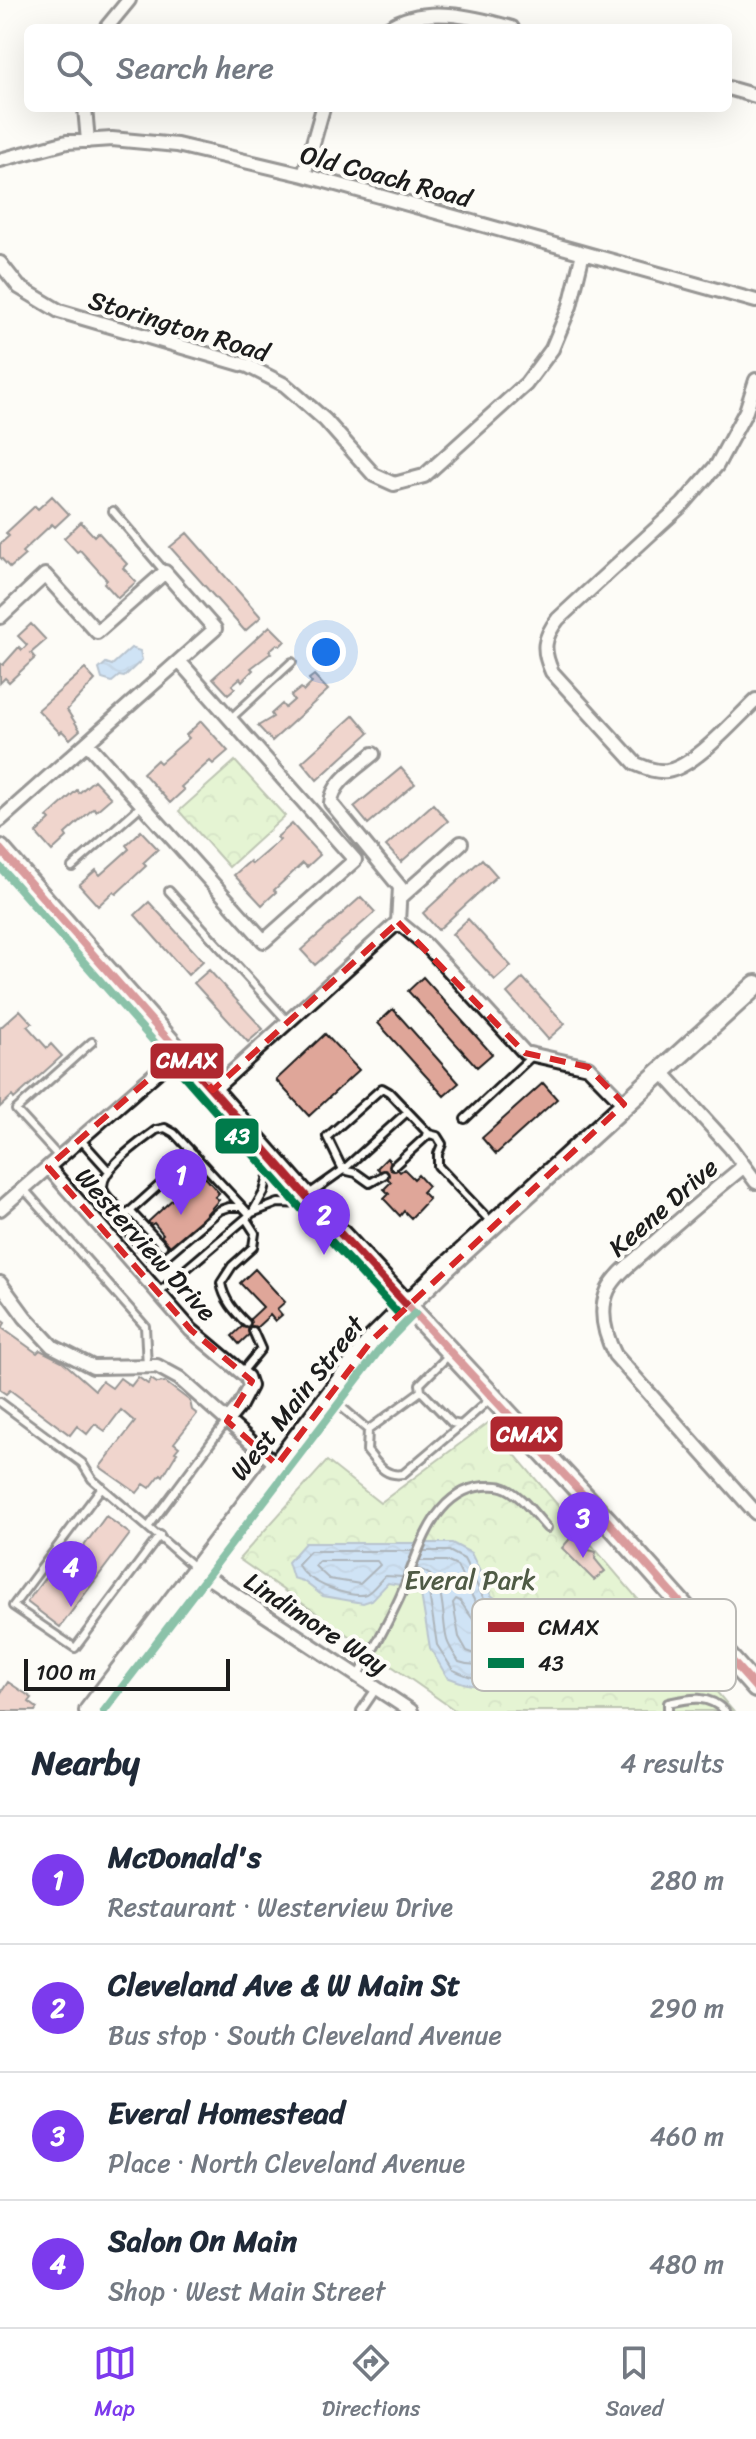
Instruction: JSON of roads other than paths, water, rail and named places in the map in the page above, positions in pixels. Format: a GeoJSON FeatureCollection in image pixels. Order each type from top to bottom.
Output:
{"type":"FeatureCollection","features":[{"type":"Feature","properties":{"kind":"main road"},"geometry":{"type":"LineString","coordinates":[[0,849],[310,1200],[677,1599]]}},
{"type":"Feature","properties":{"kind":"main road","name":"West Main Street"},"geometry":{"type":"LineString","coordinates":[[89,1711],[372,1340],[756,985]]}},
{"type":"Feature","properties":{"kind":"main road"},"geometry":{"type":"LineString","coordinates":[[736,1665],[756,1688]]}},
{"type":"Feature","properties":{"kind":"street"},"geometry":{"type":"LineString","coordinates":[[109,24],[129,0]]}},
{"type":"Feature","properties":{"kind":"street"},"geometry":{"type":"LineString","coordinates":[[394,24],[438,14],[497,24]]}},
{"type":"Feature","properties":{"kind":"street"},"geometry":{"type":"LineString","coordinates":[[732,89],[756,96]]}},
{"type":"Feature","properties":{"kind":"street"},"geometry":{"type":"LineString","coordinates":[[85,112],[88,141]]}},
{"type":"Feature","properties":{"kind":"street"},"geometry":{"type":"LineString","coordinates":[[304,175],[322,112]]}},
{"type":"Feature","properties":{"kind":"street","name":"Old Coach Road"},"geometry":{"type":"LineString","coordinates":[[0,160],[48,145],[88,141],[112,139],[177,145],[304,175],[756,301]]}},
{"type":"Feature","properties":{"kind":"street","name":"Storington Road"},"geometry":{"type":"LineString","coordinates":[[0,263],[19,287],[59,311],[234,361],[285,385],[325,420],[374,475],[394,484],[424,476],[526,384],[552,349],[570,306],[583,253]]}},
{"type":"Feature","properties":{"kind":"street"},"geometry":{"type":"LineString","coordinates":[[756,380],[746,411],[717,465],[683,504],[558,619],[549,630],[544,644],[552,672],[636,764],[650,770],[663,772],[676,769],[694,757],[756,700]]}},
{"type":"Feature","properties":{"kind":"street"},"geometry":{"type":"LineString","coordinates":[[0,617],[45,575],[97,632],[165,572],[215,629],[0,820]]}},
{"type":"Feature","properties":{"kind":"street"},"geometry":{"type":"LineString","coordinates":[[87,743],[264,941],[355,860],[179,661]]}},
{"type":"Feature","properties":{"kind":"street"},"geometry":{"type":"LineString","coordinates":[[213,1090],[398,922],[400,887],[331,803],[337,786],[373,754]]}},
{"type":"Feature","properties":{"kind":"street"},"geometry":{"type":"LineString","coordinates":[[401,897],[461,843]]}},
{"type":"Feature","properties":{"kind":"street"},"geometry":{"type":"LineString","coordinates":[[398,922],[426,945],[525,1053],[588,1067],[624,1104]]}},
{"type":"Feature","properties":{"kind":"street","name":"Westerview Drive"},"geometry":{"type":"LineString","coordinates":[[0,1209],[180,1052]]}},
{"type":"Feature","properties":{"kind":"street"},"geometry":{"type":"LineString","coordinates":[[661,1071],[756,1182]]}},
{"type":"Feature","properties":{"kind":"street","name":"Keene Drive"},"geometry":{"type":"LineString","coordinates":[[744,1166],[617,1276],[608,1290],[604,1305],[605,1336],[615,1355],[756,1513]]}},
{"type":"Feature","properties":{"kind":"street","name":"Westerview Drive"},"geometry":{"type":"LineString","coordinates":[[48,1167],[191,1330],[242,1372]]}},
{"type":"Feature","properties":{"kind":"street"},"geometry":{"type":"LineString","coordinates":[[0,1283],[52,1346],[93,1367],[157,1366],[179,1378],[277,1465]]}},
{"type":"Feature","properties":{"kind":"street"},"geometry":{"type":"LineString","coordinates":[[227,1421],[250,1386],[242,1372]]}},
{"type":"Feature","properties":{"kind":"street","name":"Lindimore Way"},"geometry":{"type":"LineString","coordinates":[[197,1570],[411,1711]]}},
{"type":"Feature","properties":{"kind":"lane"},"geometry":{"type":"LineString","coordinates":[[113,511],[165,572]]}},
{"type":"Feature","properties":{"kind":"lane"},"geometry":{"type":"LineString","coordinates":[[230,719],[292,662]]}},
{"type":"Feature","properties":{"kind":"lane"},"geometry":{"type":"LineString","coordinates":[[72,867],[142,805]]}},
{"type":"Feature","properties":{"kind":"lane"},"geometry":{"type":"LineString","coordinates":[[169,891],[288,1022]]}},
{"type":"Feature","properties":{"kind":"lane"},"geometry":{"type":"LineString","coordinates":[[59,1157],[16,1110],[92,1042]]}},
{"type":"Feature","properties":{"kind":"lane"},"geometry":{"type":"LineString","coordinates":[[465,1119],[532,1056]]}},
{"type":"Feature","properties":{"kind":"lane"},"geometry":{"type":"LineString","coordinates":[[343,1170],[327,1137],[382,1088],[429,1134],[437,1136],[442,1144],[438,1166],[494,1224]]}},
{"type":"Feature","properties":{"kind":"lane"},"geometry":{"type":"LineString","coordinates":[[158,1293],[249,1216],[278,1203],[310,1200],[407,1112]]}},
{"type":"Feature","properties":{"kind":"lane"},"geometry":{"type":"LineString","coordinates":[[242,1207],[220,1210],[167,1255],[157,1259],[150,1256],[108,1211],[100,1195],[108,1170],[156,1130],[165,1128],[174,1133],[242,1207],[249,1216],[255,1233],[253,1247],[232,1266],[221,1283],[228,1302],[246,1323]]}},
{"type":"Feature","properties":{"kind":"lane"},"geometry":{"type":"LineString","coordinates":[[394,1166],[429,1134]]}},
{"type":"Feature","properties":{"kind":"lane"},"geometry":{"type":"LineString","coordinates":[[80,1139],[108,1170]]}},
{"type":"Feature","properties":{"kind":"lane"},"geometry":{"type":"LineString","coordinates":[[103,1182],[104,1193],[126,1215],[194,1154]]}},
{"type":"Feature","properties":{"kind":"lane"},"geometry":{"type":"LineString","coordinates":[[249,1216],[264,1192],[272,1157]]}},
{"type":"Feature","properties":{"kind":"lane"},"geometry":{"type":"LineString","coordinates":[[343,1170],[356,1173],[370,1183],[384,1175]]}},
{"type":"Feature","properties":{"kind":"lane"},"geometry":{"type":"LineString","coordinates":[[23,1188],[145,1326],[147,1367]]}},
{"type":"Feature","properties":{"kind":"lane"},"geometry":{"type":"LineString","coordinates":[[130,1211],[163,1246]]}},
{"type":"Feature","properties":{"kind":"lane"},"geometry":{"type":"LineString","coordinates":[[242,1372],[261,1349],[253,1331]]}},
{"type":"Feature","properties":{"kind":"lane"},"geometry":{"type":"LineString","coordinates":[[451,1353],[420,1384],[421,1391],[452,1423],[461,1425]]}},
{"type":"Feature","properties":{"kind":"lane"},"geometry":{"type":"LineString","coordinates":[[368,1430],[421,1391]]}},
{"type":"Feature","properties":{"kind":"lane"},"geometry":{"type":"LineString","coordinates":[[330,1397],[368,1430]]}},
{"type":"Feature","properties":{"kind":"lane"},"geometry":{"type":"LineString","coordinates":[[368,1430],[367,1451],[384,1472],[392,1476],[403,1474],[491,1397]]}},
{"type":"Feature","properties":{"kind":"lane"},"geometry":{"type":"LineString","coordinates":[[0,1402],[82,1463],[92,1479],[197,1570]]}},
{"type":"Feature","properties":{"kind":"lane"},"geometry":{"type":"LineString","coordinates":[[149,1526],[227,1421]]}},
{"type":"Feature","properties":{"kind":"lane"},"geometry":{"type":"LineString","coordinates":[[358,1677],[403,1591],[423,1539],[440,1512],[459,1493],[474,1487],[498,1485],[510,1490],[547,1528]]}},
{"type":"Feature","properties":{"kind":"lane"},"geometry":{"type":"LineString","coordinates":[[102,1487],[13,1606],[75,1648],[160,1535]]}},
{"type":"Feature","properties":{"kind":"lane"},"geometry":{"type":"LineString","coordinates":[[361,1711],[376,1689]]}},
{"type":"Feature","properties":{"kind":"lane"},"geometry":{"type":"LineString","coordinates":[[668,1711],[668,1703],[692,1698],[715,1701],[725,1711]]}},
{"type":"Feature","properties":{"kind":"water"},"geometry":{"type":"Polygon","coordinates":[[[131,648],[140,651],[142,660],[124,677],[119,676],[112,682],[102,679],[99,669],[106,663],[112,665],[131,648]]]}},
{"type":"Feature","properties":{"kind":"water"},"geometry":{"type":"Polygon","coordinates":[[[305,1543],[452,1543],[471,1553],[491,1595],[496,1599],[472,1599],[472,1685],[447,1677],[430,1648],[420,1588],[388,1583],[372,1600],[363,1603],[323,1596],[303,1581],[293,1578],[288,1562],[305,1543]]]}},
{"type":"Feature","properties":{"kind":"place","name":"McDonald's"},"geometry":{"type":"Point","coordinates":[181,1215]}},
{"type":"Feature","properties":{"kind":"place","name":"Cleveland Ave & W Main St"},"geometry":{"type":"Point","coordinates":[324,1255]}},
{"type":"Feature","properties":{"kind":"place","name":"Everal Homestead"},"geometry":{"type":"Point","coordinates":[583,1558]}},
{"type":"Feature","properties":{"kind":"place","name":"Salon On Main"},"geometry":{"type":"Point","coordinates":[71,1607]}},
{"type":"Feature","properties":{"kind":"park label","name":"Everal Park"},"geometry":{"type":"Point","coordinates":[470,1580]}}]}
